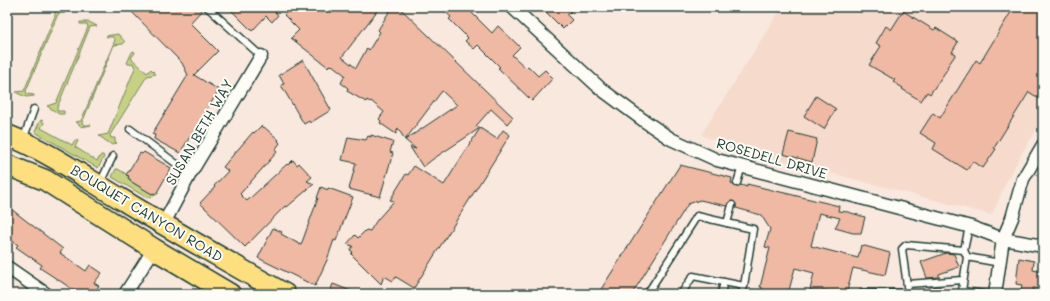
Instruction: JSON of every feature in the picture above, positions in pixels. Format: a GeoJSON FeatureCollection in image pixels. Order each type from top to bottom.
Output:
{"type":"FeatureCollection","features":[{"type":"Feature","properties":{"kind":"main road","name":"BOUQUET CANYON ROAD"},"geometry":{"type":"LineString","coordinates":[[15,138],[163,225],[285,294]]}},
{"type":"Feature","properties":{"kind":"main road","name":"BOUQUET CANYON ROAD"},"geometry":{"type":"LineString","coordinates":[[7,165],[45,180],[154,249],[230,294]]}},
{"type":"Feature","properties":{"kind":"main road"},"geometry":{"type":"LineString","coordinates":[[154,249],[163,225]]}},
{"type":"Feature","properties":{"kind":"street","name":"ROSEDELL DRIVE"},"geometry":{"type":"LineString","coordinates":[[512,7],[601,89],[671,139],[717,160],[969,227],[1003,239],[1043,246]]}},
{"type":"Feature","properties":{"kind":"street","name":"SUSAN BETH WAY"},"geometry":{"type":"LineString","coordinates":[[163,225],[190,174],[261,56]]}},
{"type":"Feature","properties":{"kind":"street"},"geometry":{"type":"LineString","coordinates":[[995,294],[1003,239],[1012,218],[1023,179],[1043,145]]}},
{"type":"Feature","properties":{"kind":"street"},"geometry":{"type":"LineString","coordinates":[[125,294],[154,249]]}},
{"type":"Feature","properties":{"kind":"street"},"geometry":{"type":"LineString","coordinates":[[7,268],[46,294]]}},
{"type":"Feature","properties":{"kind":"lane"},"geometry":{"type":"LineString","coordinates":[[207,7],[261,56]]}},
{"type":"Feature","properties":{"kind":"lane"},"geometry":{"type":"LineString","coordinates":[[15,138],[34,109]]}},
{"type":"Feature","properties":{"kind":"lane"},"geometry":{"type":"LineString","coordinates":[[130,129],[190,174]]}},
{"type":"Feature","properties":{"kind":"lane"},"geometry":{"type":"LineString","coordinates":[[98,186],[114,156]]}},
{"type":"Feature","properties":{"kind":"lane"},"geometry":{"type":"LineString","coordinates":[[737,183],[742,166]]}},
{"type":"Feature","properties":{"kind":"lane"},"geometry":{"type":"LineString","coordinates":[[727,223],[732,205]]}},
{"type":"Feature","properties":{"kind":"lane"},"geometry":{"type":"LineString","coordinates":[[647,294],[697,216],[753,229],[742,294]]}},
{"type":"Feature","properties":{"kind":"lane"},"geometry":{"type":"LineString","coordinates":[[969,227],[964,250],[967,257],[960,292],[985,294]]}},
{"type":"Feature","properties":{"kind":"lane"},"geometry":{"type":"LineString","coordinates":[[861,294],[908,293],[902,249],[906,245],[964,250]]}},
{"type":"Feature","properties":{"kind":"lane"},"geometry":{"type":"LineString","coordinates":[[967,257],[1000,263]]}},
{"type":"Feature","properties":{"kind":"lane"},"geometry":{"type":"LineString","coordinates":[[681,294],[692,276],[744,286]]}},
{"type":"Feature","properties":{"kind":"lane"},"geometry":{"type":"LineString","coordinates":[[907,284],[963,280]]}},
{"type":"Feature","properties":{"kind":"lane"},"geometry":{"type":"LineString","coordinates":[[721,294],[724,282]]}},
{"type":"Feature","properties":{"kind":"shaded area"},"geometry":{"type":"Polygon","coordinates":[[[782,7],[1043,7],[1043,120],[1026,146],[1007,180],[992,215],[762,155],[730,146],[701,135],[782,7]]]}},
{"type":"Feature","properties":{"kind":"green space"},"geometry":{"type":"Polygon","coordinates":[[[55,8],[65,13],[58,14],[26,91],[27,94],[34,96],[26,97],[16,92],[24,91],[55,16],[55,10],[47,10],[55,8]]]}},
{"type":"Feature","properties":{"kind":"green space"},"geometry":{"type":"Polygon","coordinates":[[[80,22],[89,22],[97,26],[90,27],[57,108],[57,111],[64,111],[64,114],[59,114],[47,106],[56,103],[88,27],[87,24],[80,24],[80,22]]]}},
{"type":"Feature","properties":{"kind":"green space"},"geometry":{"type":"Polygon","coordinates":[[[118,34],[125,42],[123,44],[114,45],[82,123],[84,125],[91,125],[82,127],[76,122],[81,121],[115,40],[113,37],[106,36],[118,34]]]}},
{"type":"Feature","properties":{"kind":"green space"},"geometry":{"type":"Polygon","coordinates":[[[134,51],[135,53],[131,58],[147,73],[151,69],[156,74],[147,76],[110,135],[111,138],[115,138],[115,142],[117,143],[112,145],[99,136],[108,134],[135,68],[133,63],[127,63],[132,52],[134,51]]]}},
{"type":"Feature","properties":{"kind":"green space"},"geometry":{"type":"Polygon","coordinates":[[[42,120],[44,123],[41,128],[72,145],[75,140],[77,140],[78,141],[75,147],[97,161],[101,155],[103,155],[104,157],[98,168],[35,132],[40,121],[42,120]]]}},
{"type":"Feature","properties":{"kind":"green space"},"geometry":{"type":"Polygon","coordinates":[[[116,169],[129,176],[128,178],[130,181],[152,194],[157,191],[159,193],[150,198],[144,196],[112,177],[116,169]]]}},
{"type":"Feature","properties":{"kind":"building"},"geometry":{"type":"Polygon","coordinates":[[[127,7],[203,7],[203,9],[190,23],[218,51],[194,75],[219,90],[180,153],[154,139],[155,135],[152,134],[188,75],[182,63],[127,7]]]}},
{"type":"Feature","properties":{"kind":"building"},"geometry":{"type":"Polygon","coordinates":[[[228,7],[275,7],[273,10],[278,15],[272,22],[266,16],[252,31],[228,7]]]}},
{"type":"Feature","properties":{"kind":"building"},"geometry":{"type":"Polygon","coordinates":[[[292,7],[343,7],[346,9],[347,7],[380,7],[342,57],[356,68],[367,48],[369,50],[380,32],[378,30],[392,7],[399,7],[513,117],[507,124],[491,109],[476,126],[480,128],[423,167],[410,147],[416,149],[405,140],[398,128],[396,134],[380,123],[381,121],[379,119],[384,112],[371,101],[370,102],[367,100],[366,102],[347,91],[348,88],[341,83],[345,75],[332,65],[329,65],[328,67],[291,38],[299,30],[284,15],[292,7]],[[442,91],[405,140],[457,105],[442,91]]]}},
{"type":"Feature","properties":{"kind":"building"},"geometry":{"type":"Polygon","coordinates":[[[440,7],[466,7],[492,33],[498,26],[520,47],[512,55],[526,68],[528,66],[538,76],[545,70],[553,78],[532,101],[498,68],[500,67],[478,45],[474,49],[465,41],[468,38],[449,19],[451,17],[440,7]]]}},
{"type":"Feature","properties":{"kind":"building"},"geometry":{"type":"Polygon","coordinates":[[[551,7],[575,7],[567,15],[572,20],[563,29],[546,12],[551,7]]]}},
{"type":"Feature","properties":{"kind":"building"},"geometry":{"type":"Polygon","coordinates":[[[1014,7],[1043,7],[1043,101],[1029,92],[994,148],[996,149],[983,168],[973,161],[967,170],[933,149],[936,143],[920,133],[933,113],[940,118],[976,60],[980,63],[1014,7]]]}},
{"type":"Feature","properties":{"kind":"building"},"geometry":{"type":"Polygon","coordinates":[[[903,11],[934,30],[936,28],[958,42],[952,52],[956,54],[947,67],[948,68],[930,94],[927,92],[921,101],[893,82],[895,80],[869,65],[881,46],[876,43],[886,26],[891,30],[903,11]]]}},
{"type":"Feature","properties":{"kind":"building"},"geometry":{"type":"Polygon","coordinates":[[[303,60],[331,110],[310,123],[309,121],[304,124],[281,85],[284,84],[279,75],[303,60]]]}},
{"type":"Feature","properties":{"kind":"building"},"geometry":{"type":"Polygon","coordinates":[[[816,96],[836,109],[824,129],[804,116],[816,96]]]}},
{"type":"Feature","properties":{"kind":"building"},"geometry":{"type":"Polygon","coordinates":[[[261,126],[279,140],[278,141],[280,143],[275,150],[277,152],[240,194],[247,201],[293,160],[297,165],[299,163],[312,177],[307,181],[314,184],[287,207],[285,206],[245,247],[200,203],[228,171],[223,167],[253,132],[254,133],[261,126]]]}},
{"type":"Feature","properties":{"kind":"building"},"geometry":{"type":"Polygon","coordinates":[[[480,128],[497,139],[503,130],[510,135],[414,288],[396,277],[393,281],[384,276],[381,284],[351,254],[353,252],[350,250],[353,246],[347,244],[355,235],[358,238],[366,230],[370,231],[377,220],[394,201],[390,200],[406,174],[408,175],[414,166],[444,185],[480,128]]]}},
{"type":"Feature","properties":{"kind":"building"},"geometry":{"type":"Polygon","coordinates":[[[789,132],[817,139],[812,162],[783,154],[789,132]]]}},
{"type":"Feature","properties":{"kind":"building"},"geometry":{"type":"Polygon","coordinates":[[[371,135],[393,142],[390,152],[393,153],[380,197],[349,189],[356,163],[342,160],[348,137],[366,140],[368,136],[371,137],[371,135]]]}},
{"type":"Feature","properties":{"kind":"building"},"geometry":{"type":"Polygon","coordinates":[[[144,152],[171,168],[156,194],[152,194],[130,181],[131,180],[128,178],[129,176],[126,175],[140,153],[142,154],[144,152]]]}},
{"type":"Feature","properties":{"kind":"building"},"geometry":{"type":"Polygon","coordinates":[[[680,165],[732,178],[731,183],[736,187],[741,185],[747,187],[747,184],[839,206],[838,211],[865,217],[861,233],[853,233],[835,228],[840,218],[819,213],[811,246],[858,258],[861,245],[890,253],[885,275],[853,268],[847,291],[845,290],[844,294],[823,290],[822,293],[810,290],[814,273],[795,268],[788,294],[761,294],[762,287],[760,287],[770,248],[765,247],[770,229],[761,215],[736,208],[736,204],[733,201],[729,202],[727,206],[700,200],[688,204],[632,294],[598,294],[680,165]]]}},
{"type":"Feature","properties":{"kind":"building"},"geometry":{"type":"Polygon","coordinates":[[[321,187],[353,197],[336,241],[334,240],[315,286],[258,258],[273,228],[282,232],[281,234],[301,245],[321,187]]]}},
{"type":"Feature","properties":{"kind":"building"},"geometry":{"type":"Polygon","coordinates":[[[11,209],[63,249],[60,253],[86,271],[90,265],[102,273],[94,283],[99,286],[93,294],[80,294],[40,268],[42,265],[16,247],[18,245],[7,237],[7,216],[11,209]]]}},
{"type":"Feature","properties":{"kind":"building"},"geometry":{"type":"Polygon","coordinates":[[[946,253],[954,254],[959,267],[939,274],[939,277],[927,278],[921,262],[946,253]]]}},
{"type":"Feature","properties":{"kind":"building"},"geometry":{"type":"Polygon","coordinates":[[[1019,258],[1034,261],[1033,270],[1043,272],[1040,289],[1033,288],[1032,294],[1020,294],[1022,285],[1016,284],[1019,258]]]}},
{"type":"Feature","properties":{"kind":"building"},"geometry":{"type":"Polygon","coordinates":[[[333,284],[356,293],[356,294],[329,294],[333,284]]]}},
{"type":"Feature","properties":{"kind":"building"},"geometry":{"type":"Polygon","coordinates":[[[940,286],[940,294],[929,294],[928,287],[940,286]]]}}]}
